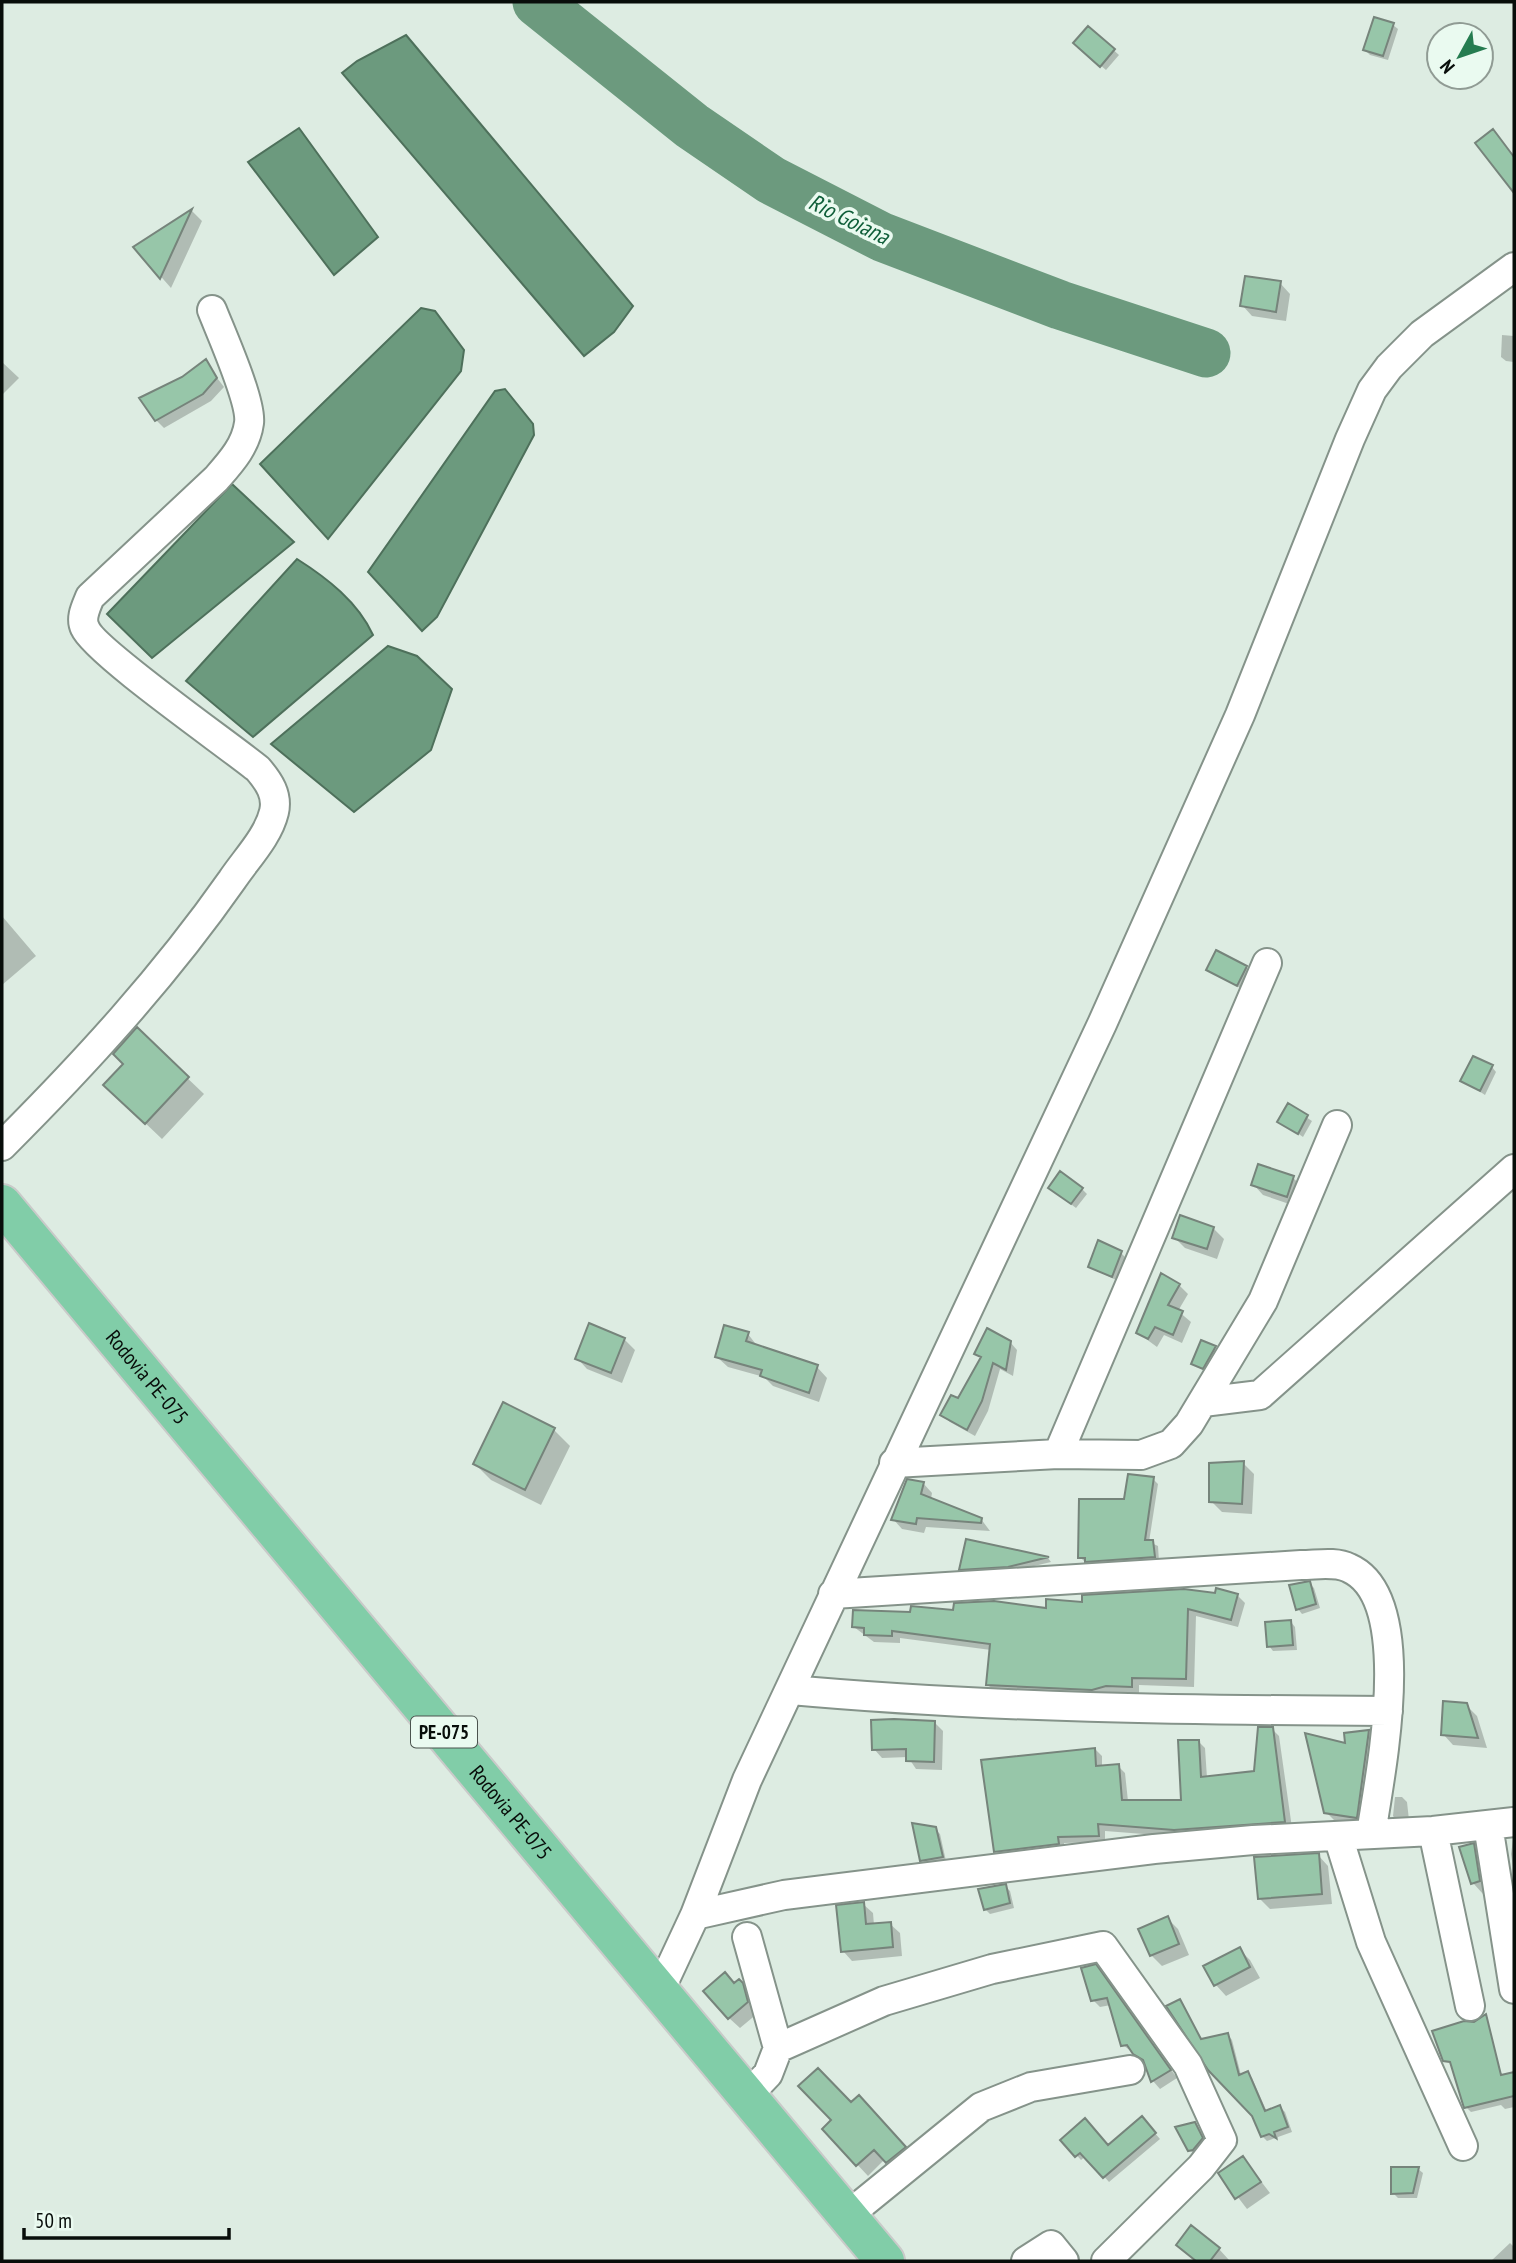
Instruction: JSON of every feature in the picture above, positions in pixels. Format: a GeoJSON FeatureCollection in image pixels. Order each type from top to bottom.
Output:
{"type":"FeatureCollection","features":[{"type":"Feature","properties":{"kind":"main road","name":"Rodovia PE-075"},"geometry":{"type":"LineString","coordinates":[[2,1203],[885,2261]]}},
{"type":"Feature","properties":{"kind":"street"},"geometry":{"type":"LineString","coordinates":[[660,1990],[695,1915],[747,1780],[1102,1024],[1223,752],[1372,390],[1389,367],[1422,334],[1514,267]]}},
{"type":"Feature","properties":{"kind":"street"},"geometry":{"type":"LineString","coordinates":[[2,1146],[145,996],[267,831],[274,812],[272,789],[258,769],[109,653],[85,631],[83,621],[90,597],[216,479],[235,458],[246,436],[248,409],[212,310]]}},
{"type":"Feature","properties":{"kind":"street"},"geometry":{"type":"LineString","coordinates":[[1058,1454],[1267,963]]}},
{"type":"Feature","properties":{"kind":"street"},"geometry":{"type":"LineString","coordinates":[[894,1463],[1058,1454],[1141,1455],[1171,1444],[1203,1402],[1264,1301],[1337,1125]]}},
{"type":"Feature","properties":{"kind":"street"},"geometry":{"type":"LineString","coordinates":[[1203,1402],[1260,1395],[1514,1169]]}},
{"type":"Feature","properties":{"kind":"street"},"geometry":{"type":"LineString","coordinates":[[833,1594],[1339,1564],[1353,1569],[1379,1596],[1388,1629],[1388,1711],[1371,1834]]}},
{"type":"Feature","properties":{"kind":"street"},"geometry":{"type":"LineString","coordinates":[[791,1690],[908,1700],[1119,1710],[1388,1711]]}},
{"type":"Feature","properties":{"kind":"street"},"geometry":{"type":"LineString","coordinates":[[695,1915],[784,1895],[1154,1849],[1433,1831],[1501,1823],[1514,1989]]}},
{"type":"Feature","properties":{"kind":"street"},"geometry":{"type":"LineString","coordinates":[[1433,1831],[1470,2006]]}},
{"type":"Feature","properties":{"kind":"street"},"geometry":{"type":"LineString","coordinates":[[1338,1836],[1371,1942],[1463,2146]]}},
{"type":"Feature","properties":{"kind":"street"},"geometry":{"type":"LineString","coordinates":[[747,1937],[779,2048],[768,2074],[747,2096]]}},
{"type":"Feature","properties":{"kind":"street"},"geometry":{"type":"LineString","coordinates":[[779,2048],[884,2001],[992,1969],[1103,1946],[1188,2065],[1222,2140],[1201,2167],[1106,2261]]}},
{"type":"Feature","properties":{"kind":"street"},"geometry":{"type":"LineString","coordinates":[[847,2216],[981,2107],[1031,2087],[1130,2070]]}},
{"type":"Feature","properties":{"kind":"street"},"geometry":{"type":"LineString","coordinates":[[1026,2261],[1051,2245],[1064,2261]]}},
{"type":"Feature","properties":{"kind":"shaded area"},"geometry":{"type":"Polygon","coordinates":[[[406,35],[633,306],[614,332],[584,356],[342,73],[357,61],[406,35]]]}},
{"type":"Feature","properties":{"kind":"shaded area"},"geometry":{"type":"Polygon","coordinates":[[[299,128],[378,237],[334,275],[248,162],[299,128]]]}},
{"type":"Feature","properties":{"kind":"shaded area"},"geometry":{"type":"Polygon","coordinates":[[[421,308],[435,311],[464,350],[461,371],[328,539],[260,464],[421,308]]]}},
{"type":"Feature","properties":{"kind":"shaded area"},"geometry":{"type":"Polygon","coordinates":[[[505,389],[533,424],[534,435],[437,617],[422,631],[368,572],[495,391],[505,389]]]}},
{"type":"Feature","properties":{"kind":"shaded area"},"geometry":{"type":"Polygon","coordinates":[[[232,484],[294,542],[152,658],[107,614],[232,484]]]}},
{"type":"Feature","properties":{"kind":"shaded area"},"geometry":{"type":"Polygon","coordinates":[[[297,559],[350,601],[373,635],[253,737],[186,681],[297,559]]]}},
{"type":"Feature","properties":{"kind":"shaded area"},"geometry":{"type":"Polygon","coordinates":[[[388,646],[417,656],[452,689],[431,750],[354,812],[271,744],[388,646]]]}},
{"type":"Feature","properties":{"kind":"building"},"geometry":{"type":"Polygon","coordinates":[[[1374,17],[1394,23],[1383,56],[1363,50],[1374,17]]]}},
{"type":"Feature","properties":{"kind":"building"},"geometry":{"type":"Polygon","coordinates":[[[1088,26],[1115,49],[1100,67],[1073,43],[1088,26]]]}},
{"type":"Feature","properties":{"kind":"building"},"geometry":{"type":"Polygon","coordinates":[[[1493,129],[1514,157],[1514,193],[1475,143],[1493,129]]]}},
{"type":"Feature","properties":{"kind":"building"},"geometry":{"type":"Polygon","coordinates":[[[192,209],[160,279],[133,247],[192,209]]]}},
{"type":"Feature","properties":{"kind":"building"},"geometry":{"type":"Polygon","coordinates":[[[1245,276],[1281,281],[1276,312],[1240,306],[1245,276]]]}},
{"type":"Feature","properties":{"kind":"building"},"geometry":{"type":"Polygon","coordinates":[[[206,359],[217,378],[203,394],[155,421],[139,398],[182,377],[206,359]]]}},
{"type":"Feature","properties":{"kind":"building"},"geometry":{"type":"Polygon","coordinates":[[[1216,950],[1247,966],[1237,986],[1206,970],[1216,950]]]}},
{"type":"Feature","properties":{"kind":"building"},"geometry":{"type":"Polygon","coordinates":[[[137,1027],[189,1077],[145,1124],[103,1085],[123,1064],[113,1054],[137,1027]]]}},
{"type":"Feature","properties":{"kind":"building"},"geometry":{"type":"Polygon","coordinates":[[[1473,1056],[1493,1065],[1480,1091],[1460,1081],[1473,1056]]]}},
{"type":"Feature","properties":{"kind":"building"},"geometry":{"type":"Polygon","coordinates":[[[1288,1103],[1308,1115],[1298,1134],[1277,1122],[1288,1103]]]}},
{"type":"Feature","properties":{"kind":"building"},"geometry":{"type":"Polygon","coordinates":[[[1258,1164],[1294,1176],[1287,1197],[1251,1185],[1258,1164]]]}},
{"type":"Feature","properties":{"kind":"building"},"geometry":{"type":"Polygon","coordinates":[[[1060,1171],[1083,1188],[1071,1204],[1048,1188],[1060,1171]]]}},
{"type":"Feature","properties":{"kind":"building"},"geometry":{"type":"Polygon","coordinates":[[[1180,1215],[1214,1227],[1207,1249],[1172,1238],[1180,1215]]]}},
{"type":"Feature","properties":{"kind":"building"},"geometry":{"type":"Polygon","coordinates":[[[1098,1240],[1122,1251],[1112,1277],[1088,1267],[1098,1240]]]}},
{"type":"Feature","properties":{"kind":"building"},"geometry":{"type":"Polygon","coordinates":[[[1161,1273],[1180,1284],[1168,1305],[1183,1311],[1173,1335],[1155,1327],[1148,1339],[1136,1333],[1161,1273]]]}},
{"type":"Feature","properties":{"kind":"building"},"geometry":{"type":"Polygon","coordinates":[[[589,1323],[625,1338],[611,1373],[575,1359],[589,1323]]]}},
{"type":"Feature","properties":{"kind":"building"},"geometry":{"type":"Polygon","coordinates":[[[724,1325],[749,1332],[746,1341],[818,1365],[809,1393],[760,1376],[762,1370],[715,1357],[724,1325]]]}},
{"type":"Feature","properties":{"kind":"building"},"geometry":{"type":"Polygon","coordinates":[[[987,1328],[1011,1341],[1006,1370],[993,1363],[982,1401],[967,1430],[940,1415],[951,1395],[958,1398],[981,1357],[974,1354],[987,1328]]]}},
{"type":"Feature","properties":{"kind":"building"},"geometry":{"type":"Polygon","coordinates":[[[1201,1340],[1216,1346],[1203,1369],[1191,1364],[1201,1340]]]}},
{"type":"Feature","properties":{"kind":"building"},"geometry":{"type":"Polygon","coordinates":[[[503,1402],[555,1428],[525,1490],[473,1464],[503,1402]]]}},
{"type":"Feature","properties":{"kind":"building"},"geometry":{"type":"Polygon","coordinates":[[[1244,1461],[1242,1504],[1209,1502],[1209,1463],[1244,1461]]]}},
{"type":"Feature","properties":{"kind":"building"},"geometry":{"type":"Polygon","coordinates":[[[1128,1474],[1154,1477],[1145,1540],[1153,1540],[1155,1557],[1085,1562],[1085,1558],[1078,1558],[1079,1499],[1124,1499],[1128,1474]]]}},
{"type":"Feature","properties":{"kind":"building"},"geometry":{"type":"Polygon","coordinates":[[[907,1479],[924,1482],[921,1494],[982,1518],[981,1523],[917,1518],[916,1524],[891,1520],[907,1479]]]}},
{"type":"Feature","properties":{"kind":"building"},"geometry":{"type":"Polygon","coordinates":[[[966,1539],[1049,1557],[1008,1567],[959,1570],[966,1539]]]}},
{"type":"Feature","properties":{"kind":"building"},"geometry":{"type":"Polygon","coordinates":[[[1310,1581],[1316,1604],[1296,1610],[1289,1585],[1310,1581]]]}},
{"type":"Feature","properties":{"kind":"building"},"geometry":{"type":"Polygon","coordinates":[[[1216,1588],[1238,1594],[1231,1620],[1188,1609],[1186,1679],[1132,1678],[1132,1687],[1106,1686],[1092,1690],[986,1685],[990,1644],[892,1631],[892,1636],[864,1635],[864,1628],[852,1627],[853,1610],[910,1612],[911,1606],[953,1610],[954,1603],[994,1601],[1046,1608],[1046,1599],[1082,1602],[1082,1595],[1184,1589],[1215,1593],[1216,1588]]]}},
{"type":"Feature","properties":{"kind":"building"},"geometry":{"type":"Polygon","coordinates":[[[1291,1620],[1293,1645],[1267,1647],[1265,1622],[1291,1620]]]}},
{"type":"Feature","properties":{"kind":"building"},"geometry":{"type":"Polygon","coordinates":[[[1443,1701],[1467,1703],[1478,1738],[1441,1735],[1443,1701]]]}},
{"type":"Feature","properties":{"kind":"building"},"geometry":{"type":"Polygon","coordinates":[[[871,1720],[935,1721],[934,1762],[906,1761],[906,1749],[872,1750],[871,1720]]]}},
{"type":"Feature","properties":{"kind":"building"},"geometry":{"type":"Polygon","coordinates":[[[1258,1727],[1273,1727],[1285,1822],[1174,1830],[1098,1824],[1099,1836],[1058,1837],[1059,1844],[994,1852],[981,1760],[1095,1748],[1096,1766],[1119,1764],[1122,1800],[1181,1800],[1178,1740],[1199,1740],[1201,1777],[1254,1771],[1258,1727]]]}},
{"type":"Feature","properties":{"kind":"building"},"geometry":{"type":"Polygon","coordinates":[[[1369,1730],[1357,1818],[1324,1813],[1305,1733],[1345,1743],[1344,1733],[1369,1730]]]}},
{"type":"Feature","properties":{"kind":"building"},"geometry":{"type":"Polygon","coordinates":[[[912,1823],[936,1827],[943,1857],[920,1861],[912,1823]]]}},
{"type":"Feature","properties":{"kind":"building"},"geometry":{"type":"Polygon","coordinates":[[[1474,1843],[1480,1881],[1471,1884],[1459,1847],[1474,1843]]]}},
{"type":"Feature","properties":{"kind":"building"},"geometry":{"type":"Polygon","coordinates":[[[1319,1853],[1322,1894],[1258,1899],[1254,1857],[1319,1853]]]}},
{"type":"Feature","properties":{"kind":"building"},"geometry":{"type":"Polygon","coordinates":[[[1006,1884],[1010,1903],[984,1910],[978,1889],[1006,1884]]]}},
{"type":"Feature","properties":{"kind":"building"},"geometry":{"type":"Polygon","coordinates":[[[864,1902],[866,1924],[891,1922],[893,1947],[841,1952],[836,1905],[864,1902]]]}},
{"type":"Feature","properties":{"kind":"building"},"geometry":{"type":"Polygon","coordinates":[[[1168,1916],[1179,1944],[1150,1956],[1138,1929],[1168,1916]]]}},
{"type":"Feature","properties":{"kind":"building"},"geometry":{"type":"Polygon","coordinates":[[[1240,1947],[1250,1967],[1214,1986],[1203,1966],[1240,1947]]]}},
{"type":"Feature","properties":{"kind":"building"},"geometry":{"type":"Polygon","coordinates":[[[1096,1964],[1171,2070],[1151,2082],[1143,2060],[1133,2054],[1127,2045],[1121,2046],[1107,1998],[1091,2001],[1081,1968],[1096,1964]]]}},
{"type":"Feature","properties":{"kind":"building"},"geometry":{"type":"Polygon","coordinates":[[[725,1972],[734,1983],[739,1979],[743,1983],[748,2002],[728,2019],[703,1991],[725,1972]]]}},
{"type":"Feature","properties":{"kind":"building"},"geometry":{"type":"Polygon","coordinates":[[[1180,1999],[1201,2039],[1228,2033],[1239,2075],[1248,2071],[1265,2111],[1280,2105],[1288,2127],[1274,2132],[1276,2138],[1269,2134],[1261,2137],[1252,2116],[1208,2070],[1166,2006],[1180,1999]]]}},
{"type":"Feature","properties":{"kind":"building"},"geometry":{"type":"Polygon","coordinates":[[[1486,2014],[1501,2075],[1514,2072],[1514,2096],[1464,2108],[1450,2062],[1443,2061],[1432,2031],[1464,2021],[1474,2022],[1486,2014]]]}},
{"type":"Feature","properties":{"kind":"building"},"geometry":{"type":"Polygon","coordinates":[[[818,2068],[851,2102],[859,2095],[906,2147],[886,2163],[874,2150],[856,2166],[822,2129],[831,2120],[798,2086],[818,2068]]]}},
{"type":"Feature","properties":{"kind":"building"},"geometry":{"type":"Polygon","coordinates":[[[1142,2116],[1156,2133],[1103,2178],[1080,2153],[1075,2157],[1060,2140],[1085,2118],[1108,2145],[1142,2116]]]}},
{"type":"Feature","properties":{"kind":"building"},"geometry":{"type":"Polygon","coordinates":[[[1195,2122],[1203,2138],[1193,2150],[1188,2151],[1175,2127],[1195,2122]]]}},
{"type":"Feature","properties":{"kind":"building"},"geometry":{"type":"Polygon","coordinates":[[[1243,2156],[1261,2182],[1235,2199],[1218,2173],[1243,2156]]]}},
{"type":"Feature","properties":{"kind":"building"},"geometry":{"type":"Polygon","coordinates":[[[1391,2167],[1419,2167],[1413,2193],[1391,2194],[1391,2167]]]}},
{"type":"Feature","properties":{"kind":"building"},"geometry":{"type":"Polygon","coordinates":[[[1191,2225],[1220,2248],[1210,2261],[1196,2261],[1176,2245],[1191,2225]]]}},
{"type":"Feature","properties":{"kind":"waterway","name":"Rio Goiana"},"geometry":{"type":"LineString","coordinates":[[537,2],[692,126],[771,180],[882,237],[1060,305],[1206,353]]}}]}
